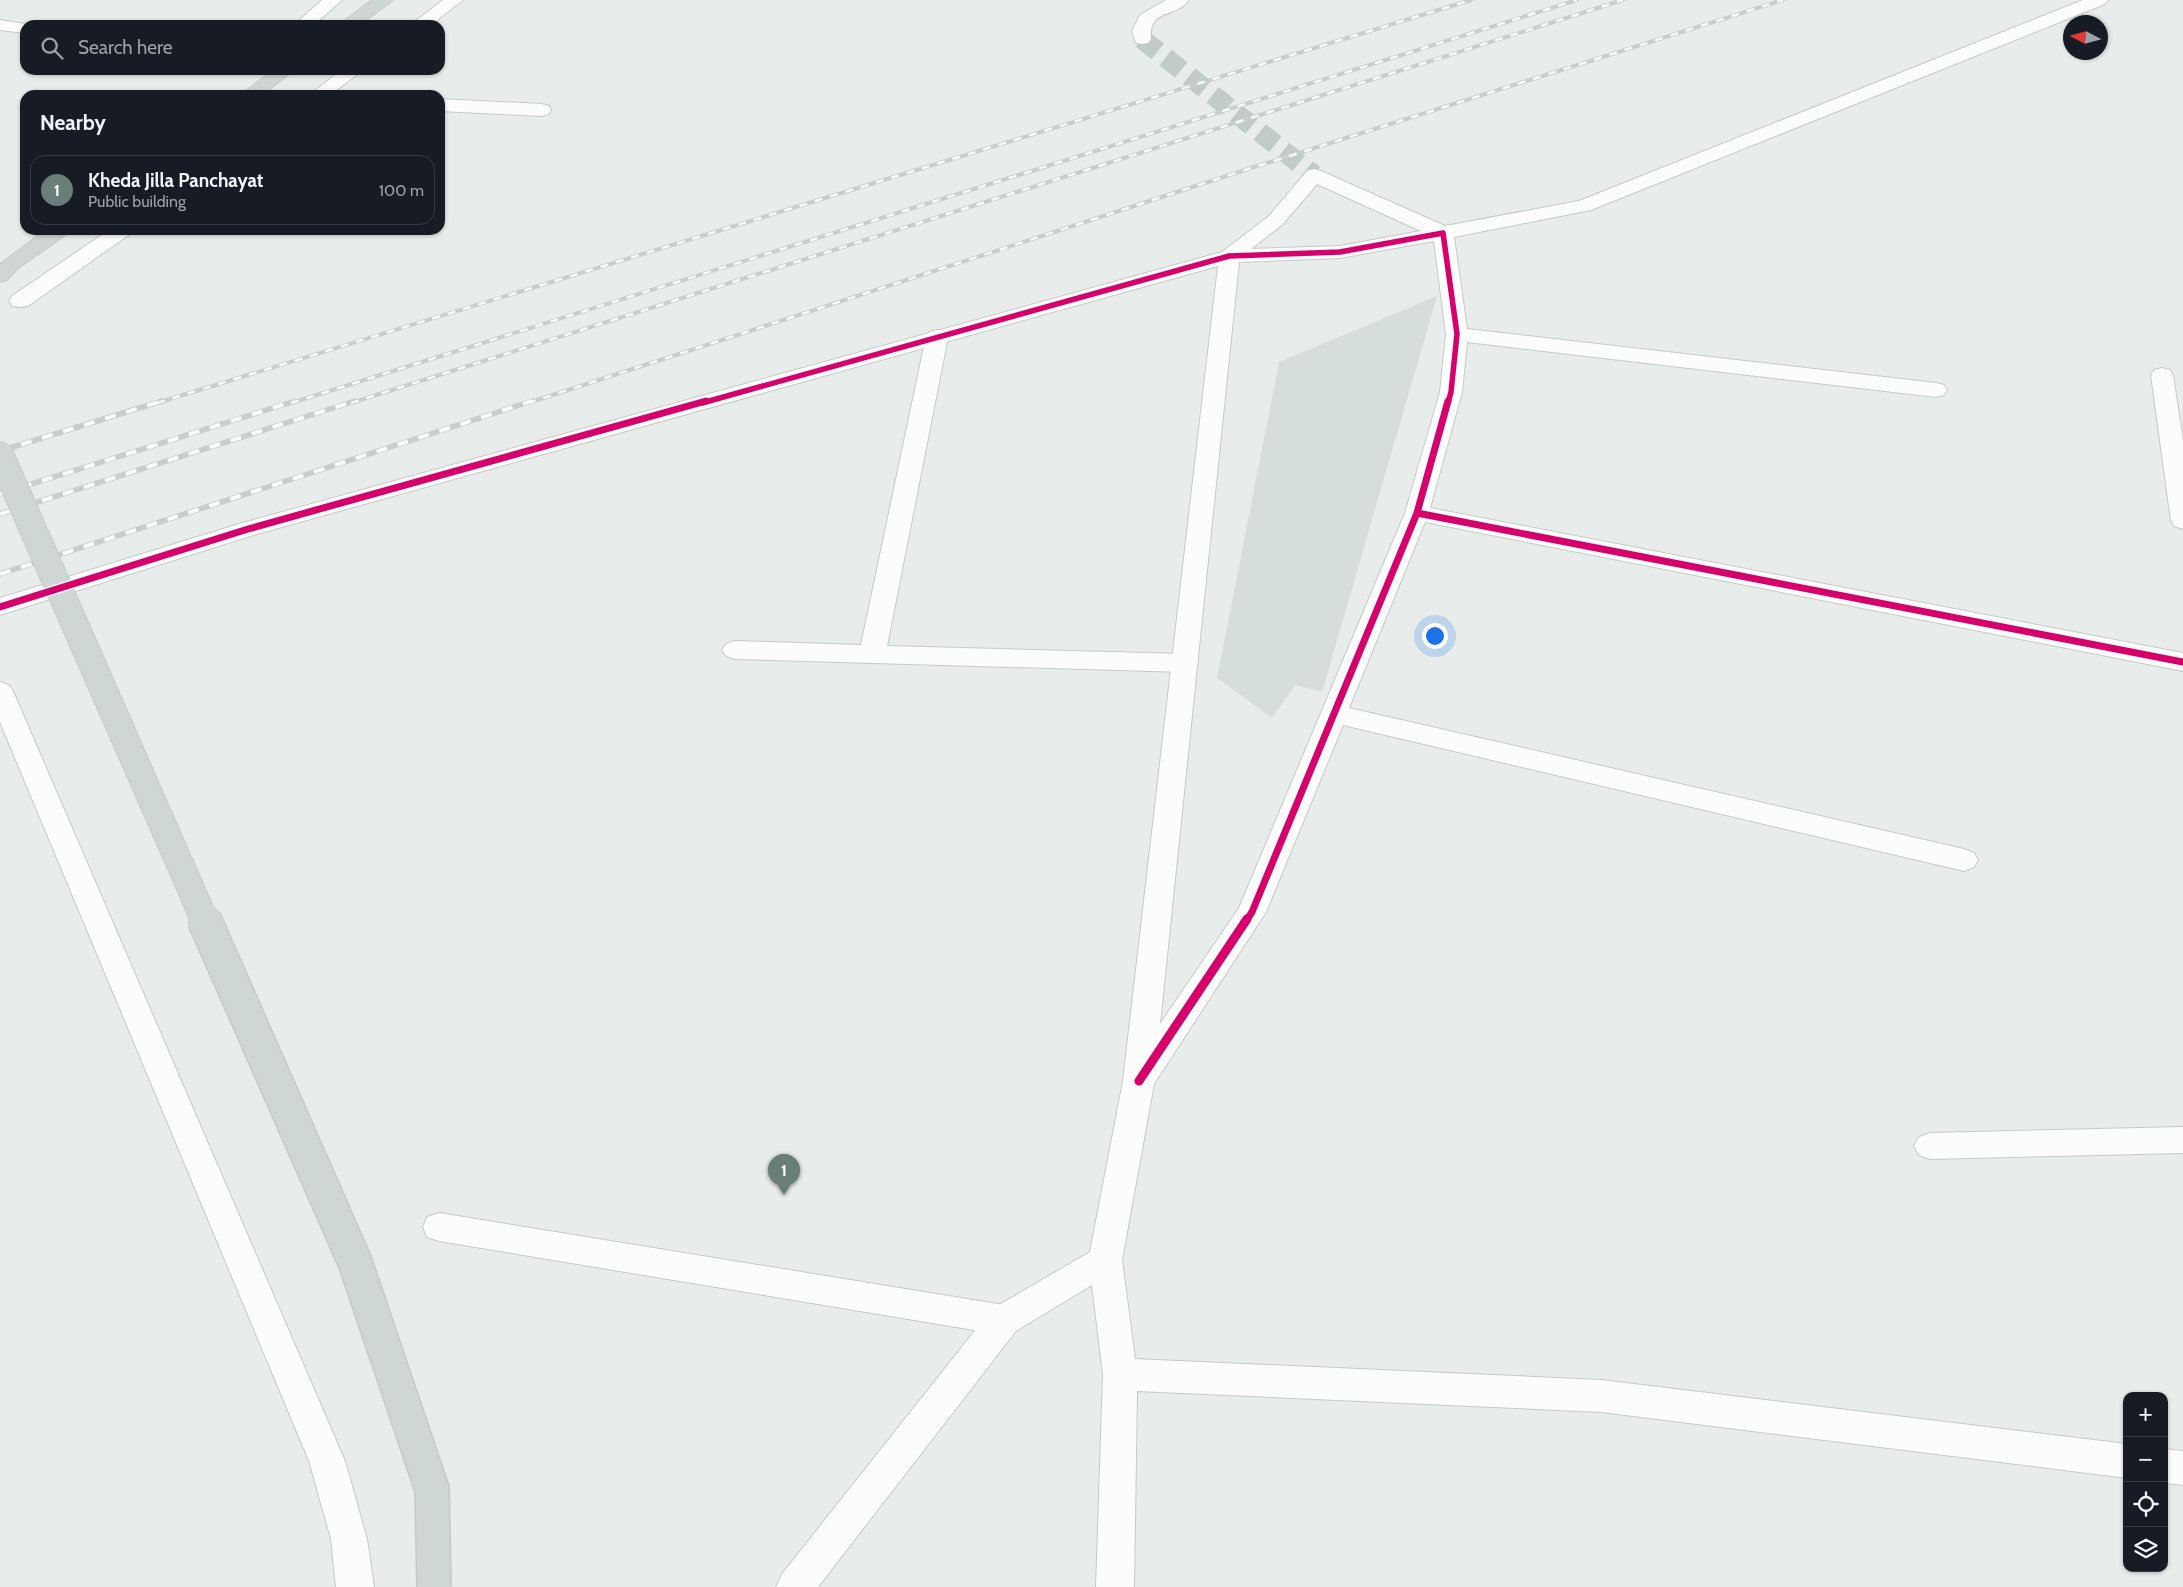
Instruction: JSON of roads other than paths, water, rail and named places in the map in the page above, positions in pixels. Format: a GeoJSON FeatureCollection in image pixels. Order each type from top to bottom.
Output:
{"type":"FeatureCollection","features":[{"type":"Feature","properties":{"kind":"main road"},"geometry":{"type":"LineString","coordinates":[[355,20],[384,0]]}},
{"type":"Feature","properties":{"kind":"main road"},"geometry":{"type":"LineString","coordinates":[[257,90],[278,75]]}},
{"type":"Feature","properties":{"kind":"main road"},"geometry":{"type":"LineString","coordinates":[[0,276],[11,264],[53,235]]}},
{"type":"Feature","properties":{"kind":"main road"},"geometry":{"type":"LineString","coordinates":[[0,454],[354,1262],[432,1489],[434,1587]]}},
{"type":"Feature","properties":{"kind":"street"},"geometry":{"type":"LineString","coordinates":[[311,0],[332,1]]}},
{"type":"Feature","properties":{"kind":"street"},"geometry":{"type":"LineString","coordinates":[[426,20],[454,0]]}},
{"type":"Feature","properties":{"kind":"street"},"geometry":{"type":"LineString","coordinates":[[1142,40],[1142,24],[1148,15],[1180,0]]}},
{"type":"Feature","properties":{"kind":"street"},"geometry":{"type":"LineString","coordinates":[[0,607],[258,526],[1229,256],[1340,252],[1584,206],[2099,0]]}},
{"type":"Feature","properties":{"kind":"street"},"geometry":{"type":"LineString","coordinates":[[309,20],[332,1]]}},
{"type":"Feature","properties":{"kind":"street"},"geometry":{"type":"LineString","coordinates":[[0,25],[20,27]]}},
{"type":"Feature","properties":{"kind":"street"},"geometry":{"type":"LineString","coordinates":[[325,90],[347,75]]}},
{"type":"Feature","properties":{"kind":"street"},"geometry":{"type":"LineString","coordinates":[[445,105],[542,110]]}},
{"type":"Feature","properties":{"kind":"street"},"geometry":{"type":"LineString","coordinates":[[1115,1587],[1120,1374],[1105,1260],[1139,1081],[1229,256],[1276,220],[1314,175],[1443,233]]}},
{"type":"Feature","properties":{"kind":"street"},"geometry":{"type":"LineString","coordinates":[[1139,1081],[1252,912],[1417,513],[1451,392],[1457,334],[1443,233]]}},
{"type":"Feature","properties":{"kind":"street"},"geometry":{"type":"LineString","coordinates":[[20,301],[116,235]]}},
{"type":"Feature","properties":{"kind":"street"},"geometry":{"type":"LineString","coordinates":[[1457,334],[1936,390]]}},
{"type":"Feature","properties":{"kind":"street"},"geometry":{"type":"LineString","coordinates":[[872,654],[936,338]]}},
{"type":"Feature","properties":{"kind":"street"},"geometry":{"type":"LineString","coordinates":[[2162,375],[2183,521]]}},
{"type":"Feature","properties":{"kind":"street"},"geometry":{"type":"LineString","coordinates":[[1417,513],[2183,662]]}},
{"type":"Feature","properties":{"kind":"street"},"geometry":{"type":"LineString","coordinates":[[735,650],[1185,663]]}},
{"type":"Feature","properties":{"kind":"street"},"geometry":{"type":"LineString","coordinates":[[0,691],[327,1461],[349,1539],[355,1587]]}},
{"type":"Feature","properties":{"kind":"street"},"geometry":{"type":"LineString","coordinates":[[1334,714],[1964,860]]}},
{"type":"Feature","properties":{"kind":"street"},"geometry":{"type":"LineString","coordinates":[[1930,1146],[2183,1140]]}},
{"type":"Feature","properties":{"kind":"street"},"geometry":{"type":"LineString","coordinates":[[439,1227],[1004,1320]]}},
{"type":"Feature","properties":{"kind":"street"},"geometry":{"type":"LineString","coordinates":[[795,1587],[1004,1320],[1105,1260]]}},
{"type":"Feature","properties":{"kind":"street"},"geometry":{"type":"LineString","coordinates":[[1120,1374],[1601,1396],[2123,1461]]}},
{"type":"Feature","properties":{"kind":"street"},"geometry":{"type":"LineString","coordinates":[[2168,1466],[2183,1468]]}},
{"type":"Feature","properties":{"kind":"tunnel"},"geometry":{"type":"LineString","coordinates":[[1142,39],[1314,175]]}},
{"type":"Feature","properties":{"kind":"railway"},"geometry":{"type":"LineString","coordinates":[[157,403],[1471,0]]}},
{"type":"Feature","properties":{"kind":"railway"},"geometry":{"type":"LineString","coordinates":[[291,403],[1577,0]]}},
{"type":"Feature","properties":{"kind":"railway"},"geometry":{"type":"LineString","coordinates":[[351,403],[1623,0]]}},
{"type":"Feature","properties":{"kind":"railway"},"geometry":{"type":"LineString","coordinates":[[528,403],[1245,170],[1783,0]]}},
{"type":"Feature","properties":{"kind":"railway"},"geometry":{"type":"LineString","coordinates":[[0,451],[162,401]]}},
{"type":"Feature","properties":{"kind":"railway"},"geometry":{"type":"LineString","coordinates":[[0,494],[295,401]]}},
{"type":"Feature","properties":{"kind":"railway"},"geometry":{"type":"LineString","coordinates":[[0,514],[355,401]]}},
{"type":"Feature","properties":{"kind":"railway"},"geometry":{"type":"LineString","coordinates":[[0,574],[532,401]]}},
{"type":"Feature","properties":{"kind":"place","name":"Kheda Jilla Panchayat"},"geometry":{"type":"Point","coordinates":[784,1195]}}]}
